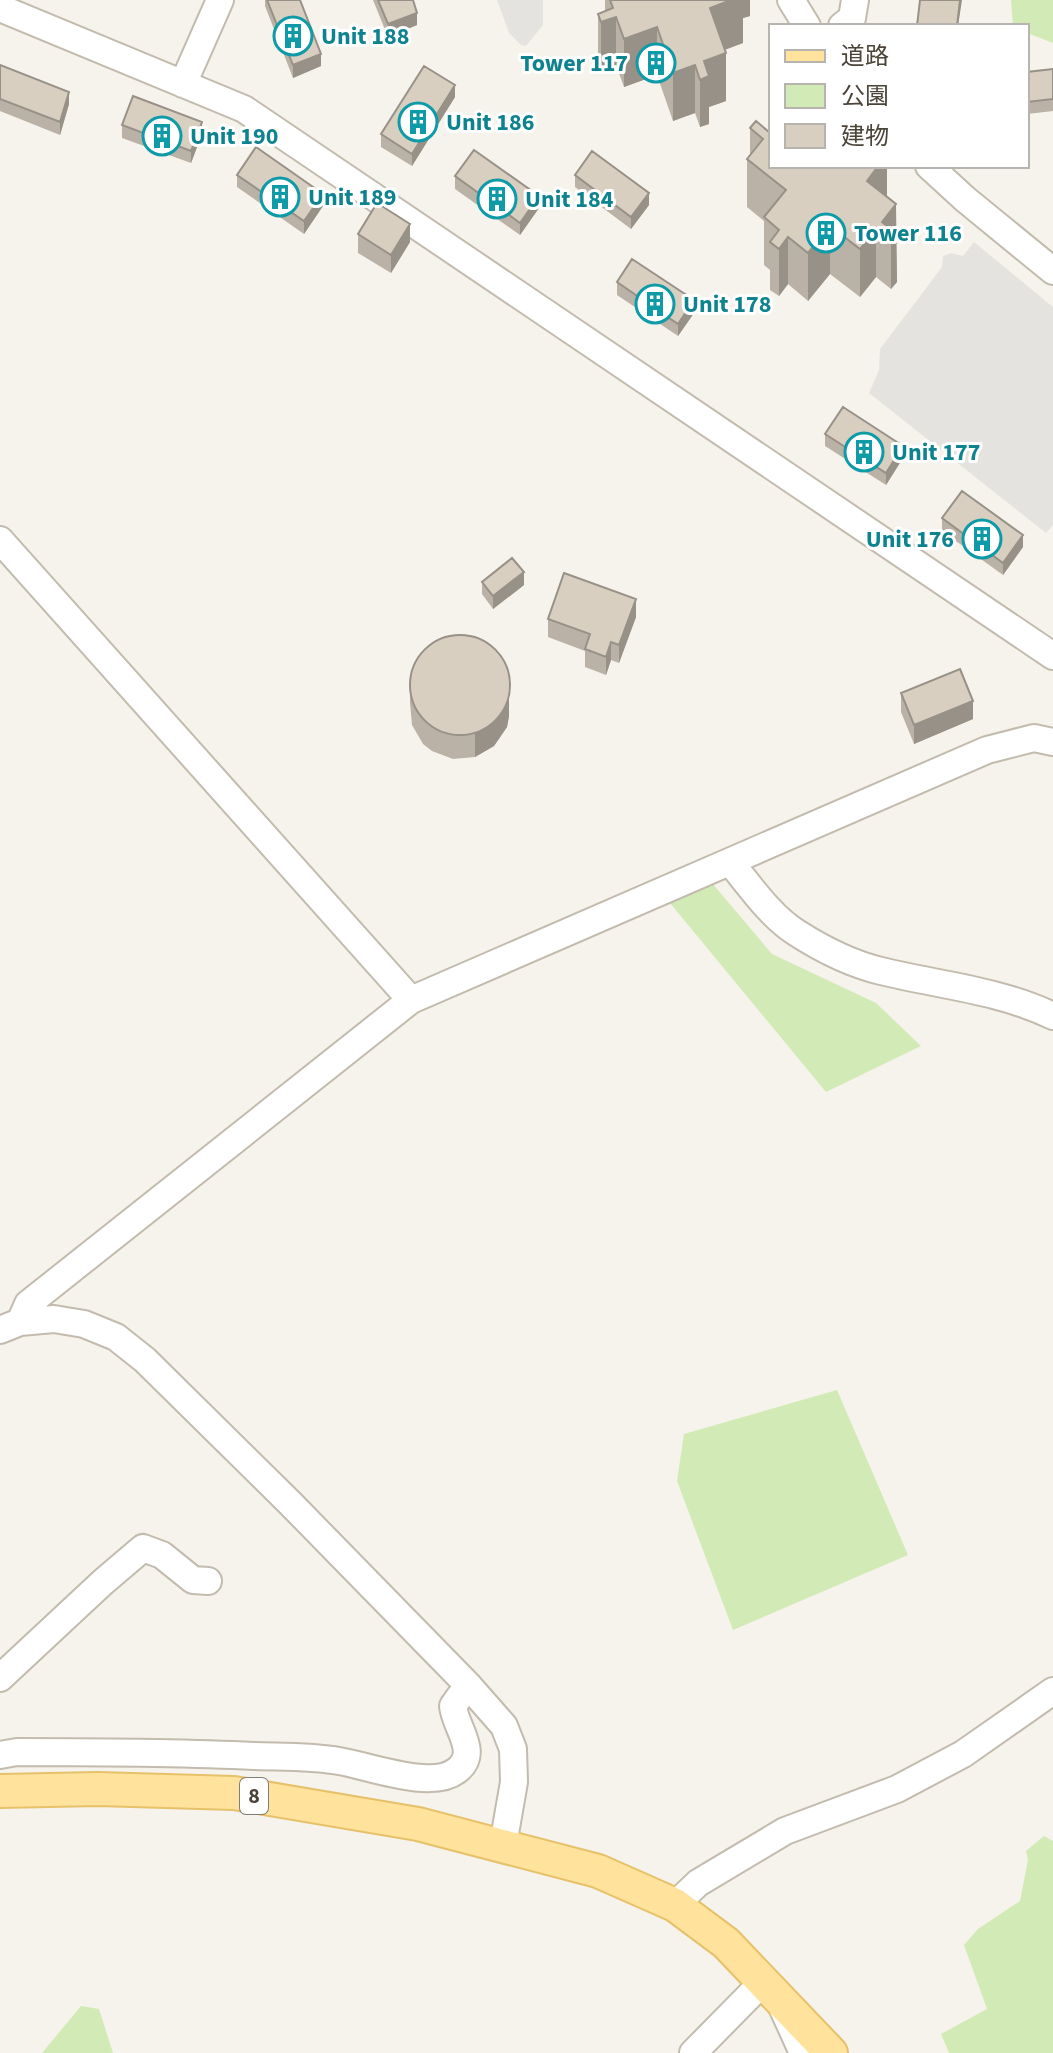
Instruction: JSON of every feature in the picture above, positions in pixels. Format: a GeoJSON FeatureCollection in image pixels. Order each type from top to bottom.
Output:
{"type":"FeatureCollection","features":[{"type":"Feature","properties":{"kind":"main road","name":"8"},"geometry":{"type":"LineString","coordinates":[[0,1791],[98,1789],[234,1793],[418,1824],[598,1871],[675,1905],[726,1943],[831,2053]]}},
{"type":"Feature","properties":{"kind":"street"},"geometry":{"type":"LineString","coordinates":[[183,84],[220,0]]}},
{"type":"Feature","properties":{"kind":"street"},"geometry":{"type":"LineString","coordinates":[[791,0],[806,24]]}},
{"type":"Feature","properties":{"kind":"street"},"geometry":{"type":"LineString","coordinates":[[844,24],[852,18],[855,0]]}},
{"type":"Feature","properties":{"kind":"street"},"geometry":{"type":"LineString","coordinates":[[0,8],[244,109],[1053,656]]}},
{"type":"Feature","properties":{"kind":"street"},"geometry":{"type":"LineString","coordinates":[[931,168],[1053,271]]}},
{"type":"Feature","properties":{"kind":"street"},"geometry":{"type":"LineString","coordinates":[[0,540],[411,1000]]}},
{"type":"Feature","properties":{"kind":"street"},"geometry":{"type":"LineString","coordinates":[[10,1326],[28,1304],[411,1000],[987,750],[1034,738],[1053,742]]}},
{"type":"Feature","properties":{"kind":"street"},"geometry":{"type":"LineString","coordinates":[[730,862],[758,897],[794,932],[836,955],[878,970],[981,991],[1053,1016]]}},
{"type":"Feature","properties":{"kind":"street"},"geometry":{"type":"LineString","coordinates":[[10,1326],[54,1319],[84,1324],[116,1337],[145,1360],[302,1515],[468,1685],[504,1726],[513,1749],[514,1782],[503,1845]]}},
{"type":"Feature","properties":{"kind":"street"},"geometry":{"type":"LineString","coordinates":[[0,1678],[143,1548],[162,1555],[193,1580],[208,1581]]}},
{"type":"Feature","properties":{"kind":"street"},"geometry":{"type":"LineString","coordinates":[[0,1755],[17,1752],[160,1751],[336,1760],[428,1779],[444,1778],[460,1769],[467,1756],[465,1737],[454,1721],[453,1706],[468,1685]]}},
{"type":"Feature","properties":{"kind":"street"},"geometry":{"type":"LineString","coordinates":[[675,1905],[698,1883],[731,1861],[785,1831],[910,1782],[963,1754],[1053,1691]]}},
{"type":"Feature","properties":{"kind":"street"},"geometry":{"type":"LineString","coordinates":[[693,2053],[771,1991],[803,2053]]}},
{"type":"Feature","properties":{"kind":"green space"},"geometry":{"type":"Polygon","coordinates":[[[1011,0],[1053,0],[1053,43],[1029,34],[1029,24],[1013,24],[1011,0]]]}},
{"type":"Feature","properties":{"kind":"green space"},"geometry":{"type":"Polygon","coordinates":[[[712,883],[772,954],[876,1003],[921,1046],[826,1092],[670,903],[712,883]]]}},
{"type":"Feature","properties":{"kind":"green space"},"geometry":{"type":"Polygon","coordinates":[[[837,1390],[908,1555],[733,1630],[677,1481],[684,1434],[837,1390]]]}},
{"type":"Feature","properties":{"kind":"green space"},"geometry":{"type":"Polygon","coordinates":[[[1044,1836],[1053,1841],[1053,2053],[949,2053],[941,2034],[987,2009],[964,1945],[978,1929],[1020,1901],[1028,1860],[1026,1851],[1044,1836]]]}},
{"type":"Feature","properties":{"kind":"green space"},"geometry":{"type":"Polygon","coordinates":[[[81,2006],[99,2009],[113,2053],[42,2053],[81,2006]]]}},
{"type":"Feature","properties":{"kind":"shaded area"},"geometry":{"type":"Polygon","coordinates":[[[497,0],[543,0],[543,25],[526,46],[509,33],[497,0]]]}},
{"type":"Feature","properties":{"kind":"shaded area"},"geometry":{"type":"Polygon","coordinates":[[[974,242],[1053,307],[1053,525],[1046,533],[869,393],[879,370],[880,349],[942,267],[943,256],[951,253],[963,256],[974,242]]]}},
{"type":"Feature","properties":{"kind":"building","name":"Unit 188"},"geometry":{"type":"Polygon","coordinates":[[[267,0],[300,0],[321,54],[293,65],[267,0]]]}},
{"type":"Feature","properties":{"kind":"building"},"geometry":{"type":"Polygon","coordinates":[[[378,0],[413,0],[417,13],[388,24],[378,0]]]}},
{"type":"Feature","properties":{"kind":"building"},"geometry":{"type":"Polygon","coordinates":[[[610,0],[731,0],[710,8],[726,53],[704,61],[709,76],[700,80],[695,65],[673,73],[657,27],[624,39],[616,17],[601,22],[598,14],[613,8],[610,0]]]}},
{"type":"Feature","properties":{"kind":"building"},"geometry":{"type":"Polygon","coordinates":[[[920,0],[960,0],[957,24],[917,24],[920,0]]]}},
{"type":"Feature","properties":{"kind":"building"},"geometry":{"type":"Polygon","coordinates":[[[0,65],[69,92],[60,122],[0,99],[0,65]]]}},
{"type":"Feature","properties":{"kind":"building","name":"Unit 186"},"geometry":{"type":"Polygon","coordinates":[[[424,66],[455,85],[412,154],[381,134],[424,66]]]}},
{"type":"Feature","properties":{"kind":"building"},"geometry":{"type":"Polygon","coordinates":[[[1053,69],[1053,99],[1029,102],[1029,72],[1053,69]]]}},
{"type":"Feature","properties":{"kind":"building"},"geometry":{"type":"Polygon","coordinates":[[[133,96],[202,122],[191,151],[122,125],[133,96]]]}},
{"type":"Feature","properties":{"kind":"building"},"geometry":{"type":"Polygon","coordinates":[[[756,121],[769,132],[769,168],[877,168],[867,181],[896,204],[882,222],[897,234],[891,241],[876,229],[860,249],[830,226],[808,253],[788,237],[779,249],[770,242],[779,230],[764,217],[786,190],[747,159],[763,139],[750,128],[756,121]]]}},
{"type":"Feature","properties":{"kind":"building","name":"Unit 189"},"geometry":{"type":"Polygon","coordinates":[[[256,147],[323,194],[304,221],[237,175],[256,147]]]}},
{"type":"Feature","properties":{"kind":"building","name":"Unit 184"},"geometry":{"type":"Polygon","coordinates":[[[474,150],[539,196],[520,223],[455,176],[474,150]]]}},
{"type":"Feature","properties":{"kind":"building"},"geometry":{"type":"Polygon","coordinates":[[[592,151],[649,193],[631,217],[575,175],[592,151]]]}},
{"type":"Feature","properties":{"kind":"building"},"geometry":{"type":"Polygon","coordinates":[[[377,203],[410,224],[391,255],[358,234],[377,203]]]}},
{"type":"Feature","properties":{"kind":"building"},"geometry":{"type":"Polygon","coordinates":[[[632,259],[694,300],[678,324],[617,282],[632,259]]]}},
{"type":"Feature","properties":{"kind":"building","name":"Unit 177"},"geometry":{"type":"Polygon","coordinates":[[[843,407],[903,446],[886,473],[825,434],[843,407]]]}},
{"type":"Feature","properties":{"kind":"building","name":"Unit 176"},"geometry":{"type":"Polygon","coordinates":[[[962,491],[1023,535],[1003,563],[942,518],[962,491]]]}},
{"type":"Feature","properties":{"kind":"building"},"geometry":{"type":"Polygon","coordinates":[[[512,558],[524,572],[493,596],[482,582],[512,558]]]}},
{"type":"Feature","properties":{"kind":"building"},"geometry":{"type":"Polygon","coordinates":[[[564,573],[636,599],[619,645],[611,642],[606,657],[585,649],[590,634],[548,619],[564,573]]]}},
{"type":"Feature","properties":{"kind":"building"},"geometry":{"type":"Polygon","coordinates":[[[460,635],[479,639],[495,650],[506,666],[510,685],[506,704],[495,720],[479,731],[460,735],[441,731],[425,720],[414,704],[410,685],[414,666],[425,650],[441,639],[460,635]]]}},
{"type":"Feature","properties":{"kind":"building"},"geometry":{"type":"Polygon","coordinates":[[[960,669],[973,701],[914,725],[901,693],[960,669]]]}},
{"type":"Feature","properties":{"kind":"place","name":"Unit 188"},"geometry":{"type":"Point","coordinates":[293,36]}},
{"type":"Feature","properties":{"kind":"place","name":"Tower 117"},"geometry":{"type":"Point","coordinates":[656,63]}},
{"type":"Feature","properties":{"kind":"place","name":"Unit 186"},"geometry":{"type":"Point","coordinates":[418,122]}},
{"type":"Feature","properties":{"kind":"place","name":"Unit 190"},"geometry":{"type":"Point","coordinates":[162,136]}},
{"type":"Feature","properties":{"kind":"place","name":"Unit 189"},"geometry":{"type":"Point","coordinates":[280,197]}},
{"type":"Feature","properties":{"kind":"place","name":"Unit 184"},"geometry":{"type":"Point","coordinates":[497,199]}},
{"type":"Feature","properties":{"kind":"place","name":"Tower 116"},"geometry":{"type":"Point","coordinates":[826,233]}},
{"type":"Feature","properties":{"kind":"place","name":"Unit 178"},"geometry":{"type":"Point","coordinates":[655,304]}},
{"type":"Feature","properties":{"kind":"place","name":"Unit 177"},"geometry":{"type":"Point","coordinates":[864,452]}},
{"type":"Feature","properties":{"kind":"place","name":"Unit 176"},"geometry":{"type":"Point","coordinates":[982,539]}}]}
